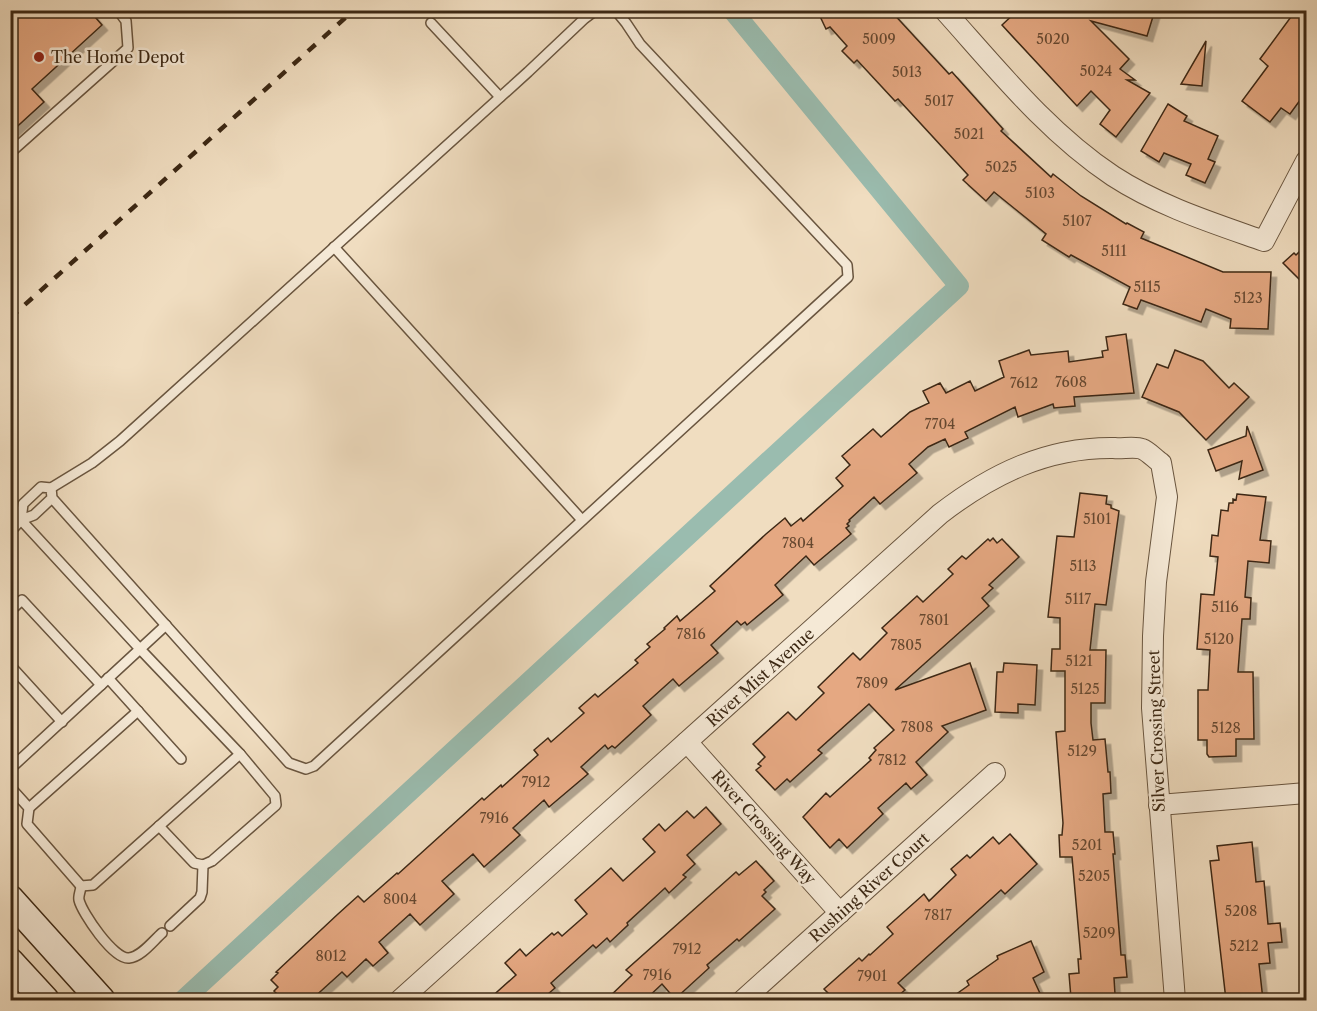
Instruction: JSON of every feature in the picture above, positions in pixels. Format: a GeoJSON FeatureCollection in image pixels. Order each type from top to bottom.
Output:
{"type":"FeatureCollection","features":[{"type":"Feature","properties":{"kind":"main road"},"geometry":{"type":"LineString","coordinates":[[12,904],[101,1000]]}},
{"type":"Feature","properties":{"kind":"main road"},"geometry":{"type":"LineString","coordinates":[[10,962],[45,1000]]}},
{"type":"Feature","properties":{"kind":"street"},"geometry":{"type":"LineString","coordinates":[[944,10],[1038,115],[1071,146],[1114,177],[1188,214],[1264,241],[1306,161]]}},
{"type":"Feature","properties":{"kind":"street","name":"River Mist Avenue"},"geometry":{"type":"LineString","coordinates":[[400,1000],[940,514],[969,492],[1000,474],[1069,452],[1101,448],[1142,449],[1161,463]]}},
{"type":"Feature","properties":{"kind":"street","name":"Silver Crossing Street"},"geometry":{"type":"LineString","coordinates":[[1161,463],[1167,497],[1156,582],[1152,696],[1174,1000]]}},
{"type":"Feature","properties":{"kind":"street","name":"River Crossing Way"},"geometry":{"type":"LineString","coordinates":[[687,742],[840,913]]}},
{"type":"Feature","properties":{"kind":"street","name":"Rushing River Court"},"geometry":{"type":"LineString","coordinates":[[743,1000],[995,773]]}},
{"type":"Feature","properties":{"kind":"street"},"geometry":{"type":"LineString","coordinates":[[1159,805],[1306,793]]}},
{"type":"Feature","properties":{"kind":"lane"},"geometry":{"type":"LineString","coordinates":[[10,153],[128,48],[126,21],[118,10]]}},
{"type":"Feature","properties":{"kind":"lane"},"geometry":{"type":"LineString","coordinates":[[159,826],[194,863],[203,865],[212,861],[276,805],[275,796],[240,754],[21,520],[23,504],[92,463],[120,441],[596,10]]}},
{"type":"Feature","properties":{"kind":"lane"},"geometry":{"type":"LineString","coordinates":[[48,491],[289,763],[306,769],[314,766],[848,277],[847,265],[640,44],[616,12],[603,10]]}},
{"type":"Feature","properties":{"kind":"lane"},"geometry":{"type":"LineString","coordinates":[[431,23],[500,97]]}},
{"type":"Feature","properties":{"kind":"lane"},"geometry":{"type":"LineString","coordinates":[[334,247],[582,520]]}},
{"type":"Feature","properties":{"kind":"lane"},"geometry":{"type":"LineString","coordinates":[[10,532],[21,520],[34,515],[48,491]]}},
{"type":"Feature","properties":{"kind":"lane"},"geometry":{"type":"LineString","coordinates":[[10,611],[22,600],[104,681],[138,711],[181,759]]}},
{"type":"Feature","properties":{"kind":"lane"},"geometry":{"type":"LineString","coordinates":[[10,769],[166,625]]}},
{"type":"Feature","properties":{"kind":"lane"},"geometry":{"type":"LineString","coordinates":[[10,665],[62,722]]}},
{"type":"Feature","properties":{"kind":"lane"},"geometry":{"type":"LineString","coordinates":[[138,711],[29,808],[27,824],[81,886],[79,899],[86,913],[102,938],[114,951],[124,958],[130,958],[139,954],[162,933]]}},
{"type":"Feature","properties":{"kind":"lane"},"geometry":{"type":"LineString","coordinates":[[81,886],[93,885],[240,754]]}},
{"type":"Feature","properties":{"kind":"lane"},"geometry":{"type":"LineString","coordinates":[[10,788],[29,808]]}},
{"type":"Feature","properties":{"kind":"lane"},"geometry":{"type":"LineString","coordinates":[[170,926],[200,898],[203,865]]}},
{"type":"Feature","properties":{"kind":"building","name":"The Home Depot"},"geometry":{"type":"Polygon","coordinates":[[[10,10],[89,10],[102,25],[32,89],[44,102],[10,133],[10,10]]]}},
{"type":"Feature","properties":{"kind":"building"},"geometry":{"type":"Polygon","coordinates":[[[817,10],[890,10],[949,74],[952,72],[1003,129],[1001,131],[1051,177],[1053,174],[1081,196],[1126,224],[1144,232],[1141,238],[1223,272],[1271,272],[1268,329],[1230,328],[1231,319],[1206,309],[1201,322],[1141,300],[1137,309],[1123,304],[1130,287],[1071,255],[1069,257],[1042,240],[1046,234],[994,192],[986,201],[963,180],[968,175],[898,99],[895,101],[857,60],[854,63],[842,51],[847,46],[830,27],[826,29],[817,10]]]}},
{"type":"Feature","properties":{"kind":"building"},"geometry":{"type":"Polygon","coordinates":[[[1018,10],[1155,10],[1147,36],[1091,21],[1129,59],[1120,69],[1135,80],[1127,80],[1150,93],[1116,137],[1100,124],[1110,110],[1091,91],[1077,106],[1002,25],[1018,10]]]}},
{"type":"Feature","properties":{"kind":"building"},"geometry":{"type":"Polygon","coordinates":[[[1296,10],[1306,10],[1306,92],[1290,114],[1281,108],[1270,122],[1242,101],[1268,66],[1260,59],[1296,10]]]}},
{"type":"Feature","properties":{"kind":"building"},"geometry":{"type":"Polygon","coordinates":[[[1206,41],[1202,86],[1181,84],[1206,41]]]}},
{"type":"Feature","properties":{"kind":"building"},"geometry":{"type":"Polygon","coordinates":[[[1168,104],[1187,116],[1184,121],[1218,136],[1208,159],[1215,162],[1205,183],[1186,175],[1191,164],[1164,153],[1159,162],[1141,151],[1168,104]]]}},
{"type":"Feature","properties":{"kind":"building"},"geometry":{"type":"Polygon","coordinates":[[[1306,245],[1306,272],[1299,279],[1283,263],[1306,245]]]}},
{"type":"Feature","properties":{"kind":"building"},"geometry":{"type":"Polygon","coordinates":[[[1126,334],[1134,393],[1074,397],[1075,406],[1054,408],[1053,404],[1018,417],[1015,407],[965,432],[968,438],[949,447],[945,439],[928,447],[909,464],[917,473],[880,504],[874,497],[849,520],[847,524],[849,526],[846,528],[851,534],[814,565],[806,556],[775,585],[783,595],[747,625],[745,622],[741,625],[737,621],[711,645],[718,653],[679,686],[673,679],[643,706],[651,715],[615,748],[612,746],[608,749],[605,745],[581,767],[588,774],[549,807],[544,800],[513,828],[520,835],[484,867],[473,854],[442,881],[454,894],[420,925],[410,914],[379,942],[388,953],[373,966],[366,959],[347,977],[342,972],[311,1000],[305,1000],[299,994],[292,1000],[283,1000],[274,991],[278,987],[271,980],[278,973],[276,972],[358,896],[364,902],[482,798],[484,800],[501,785],[502,787],[538,755],[534,750],[548,738],[551,742],[584,713],[579,708],[595,694],[598,697],[638,663],[635,660],[650,647],[647,644],[677,616],[680,621],[715,591],[710,586],[766,534],[785,518],[791,526],[801,518],[803,521],[843,486],[836,478],[850,465],[842,456],[873,429],[881,437],[910,412],[929,403],[923,391],[940,383],[946,393],[970,381],[975,391],[1004,377],[999,361],[1029,350],[1031,355],[1068,351],[1069,362],[1103,357],[1102,351],[1108,350],[1106,337],[1126,334]]]}},
{"type":"Feature","properties":{"kind":"building"},"geometry":{"type":"Polygon","coordinates":[[[1175,350],[1203,361],[1229,388],[1234,383],[1249,397],[1206,440],[1179,412],[1142,397],[1157,364],[1168,368],[1175,350]]]}},
{"type":"Feature","properties":{"kind":"building"},"geometry":{"type":"Polygon","coordinates":[[[1247,426],[1263,470],[1239,479],[1242,461],[1216,471],[1208,450],[1246,436],[1247,426]]]}},
{"type":"Feature","properties":{"kind":"building"},"geometry":{"type":"Polygon","coordinates":[[[1080,493],[1107,496],[1106,504],[1119,511],[1106,605],[1095,604],[1090,650],[1106,650],[1105,703],[1091,703],[1091,723],[1093,740],[1105,739],[1108,772],[1110,772],[1111,793],[1103,794],[1105,832],[1113,832],[1121,955],[1125,955],[1127,977],[1114,978],[1115,994],[1071,998],[1069,974],[1079,973],[1078,959],[1081,959],[1072,857],[1060,857],[1059,835],[1062,835],[1063,823],[1056,732],[1065,731],[1065,671],[1051,671],[1052,649],[1060,649],[1060,618],[1048,617],[1057,536],[1074,537],[1080,493]]]}},
{"type":"Feature","properties":{"kind":"building"},"geometry":{"type":"Polygon","coordinates":[[[1237,494],[1266,497],[1260,540],[1271,541],[1269,563],[1248,561],[1245,597],[1251,598],[1250,619],[1242,619],[1238,672],[1253,672],[1254,739],[1236,739],[1236,756],[1209,757],[1207,740],[1198,740],[1198,690],[1208,690],[1210,650],[1197,649],[1201,594],[1214,595],[1218,557],[1210,556],[1212,535],[1218,536],[1221,510],[1228,511],[1229,503],[1233,503],[1233,499],[1236,500],[1237,494]]]}},
{"type":"Feature","properties":{"kind":"building"},"geometry":{"type":"Polygon","coordinates":[[[993,538],[997,543],[1002,539],[1019,557],[989,585],[993,588],[982,598],[989,606],[895,690],[970,663],[986,710],[942,726],[948,732],[916,762],[927,775],[911,789],[906,783],[878,808],[883,814],[847,848],[839,839],[830,848],[803,817],[826,793],[830,797],[871,760],[869,758],[876,750],[874,748],[894,730],[869,704],[818,750],[822,753],[790,782],[787,779],[775,790],[756,770],[761,766],[758,764],[765,757],[753,744],[788,712],[796,720],[824,693],[818,687],[853,653],[860,660],[887,633],[882,628],[917,596],[923,602],[953,574],[948,569],[962,556],[966,559],[988,539],[990,541],[993,538]]]}},
{"type":"Feature","properties":{"kind":"building"},"geometry":{"type":"Polygon","coordinates":[[[1004,663],[1037,665],[1035,705],[1018,704],[1018,713],[995,712],[997,672],[1003,672],[1004,663]]]}},
{"type":"Feature","properties":{"kind":"building"},"geometry":{"type":"Polygon","coordinates":[[[706,807],[721,824],[687,855],[695,864],[683,875],[686,877],[669,893],[665,888],[610,942],[607,938],[596,948],[593,945],[551,983],[555,988],[541,1000],[488,1000],[516,975],[505,963],[520,949],[526,956],[552,933],[554,935],[558,932],[562,936],[587,914],[575,900],[611,868],[623,881],[655,852],[643,839],[659,824],[665,831],[687,811],[694,818],[706,807]]]}},
{"type":"Feature","properties":{"kind":"building"},"geometry":{"type":"Polygon","coordinates":[[[1010,834],[1037,864],[1005,894],[1001,890],[898,983],[905,990],[893,1000],[835,1000],[824,989],[859,958],[862,961],[893,934],[887,927],[924,894],[929,901],[956,875],[951,869],[967,855],[970,858],[993,837],[999,844],[1010,834]]]}},
{"type":"Feature","properties":{"kind":"building"},"geometry":{"type":"Polygon","coordinates":[[[1252,842],[1256,882],[1264,881],[1268,924],[1280,923],[1282,942],[1268,943],[1270,963],[1259,964],[1263,1000],[1226,1000],[1210,861],[1219,860],[1217,846],[1252,842]]]}},
{"type":"Feature","properties":{"kind":"building"},"geometry":{"type":"Polygon","coordinates":[[[756,861],[774,881],[764,890],[766,892],[762,896],[775,909],[739,941],[737,939],[707,965],[709,968],[675,999],[662,984],[645,1000],[606,1000],[632,975],[626,970],[736,872],[739,875],[756,861]]]}},
{"type":"Feature","properties":{"kind":"building"},"geometry":{"type":"Polygon","coordinates":[[[1031,941],[1044,972],[1033,978],[1043,1000],[948,1000],[969,985],[967,981],[998,959],[997,956],[1031,941]]]}},
{"type":"Feature","properties":{"kind":"waterway"},"geometry":{"type":"LineString","coordinates":[[183,1000],[959,286],[732,10]]}},
{"type":"Feature","properties":{"kind":"railway"},"geometry":{"type":"LineString","coordinates":[[10,318],[354,10]]}},
{"type":"Feature","properties":{"kind":"place","name":"The Home Depot"},"geometry":{"type":"Point","coordinates":[39,57]}}]}
